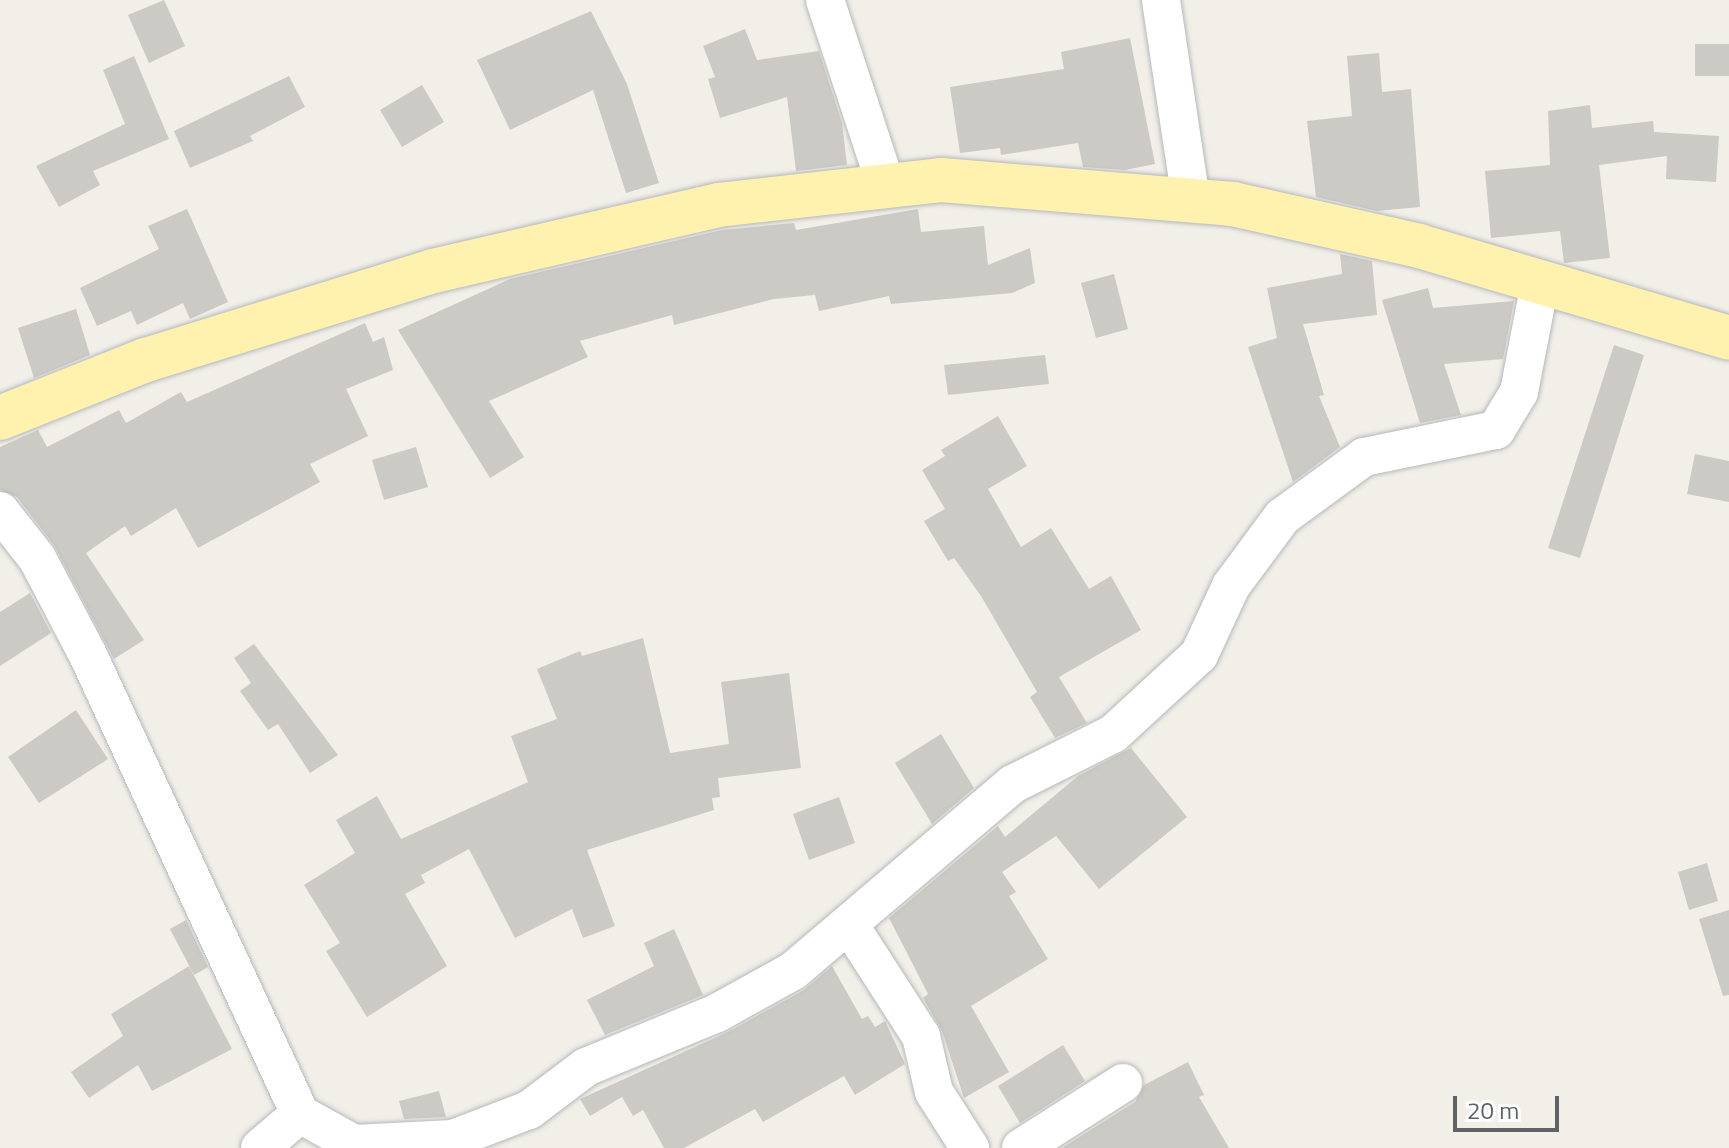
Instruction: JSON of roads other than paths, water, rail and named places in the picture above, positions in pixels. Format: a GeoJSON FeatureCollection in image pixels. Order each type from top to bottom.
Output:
{"type":"FeatureCollection","features":[{"type":"Feature","properties":{"kind":"main road"},"geometry":{"type":"LineString","coordinates":[[0,418],[146,360],[433,271],[718,205],[941,180],[1191,201],[1419,246],[1729,338]]}},
{"type":"Feature","properties":{"kind":"street"},"geometry":{"type":"LineString","coordinates":[[825,0],[886,186]]}},
{"type":"Feature","properties":{"kind":"street"},"geometry":{"type":"LineString","coordinates":[[1161,0],[1191,201]]}},
{"type":"Feature","properties":{"kind":"street"},"geometry":{"type":"LineString","coordinates":[[0,511],[37,558],[88,655],[300,1114],[354,1144],[453,1139],[529,1110],[586,1067],[656,1033],[717,1013],[793,971],[850,926],[1013,784],[1113,734],[1199,655],[1231,586],[1282,517],[1364,457],[1496,430],[1519,392],[1540,283]]}},
{"type":"Feature","properties":{"kind":"street"},"geometry":{"type":"LineString","coordinates":[[850,926],[921,1036],[934,1092],[970,1148]]}},
{"type":"Feature","properties":{"kind":"street"},"geometry":{"type":"LineString","coordinates":[[1021,1148],[1123,1083]]}},
{"type":"Feature","properties":{"kind":"street"},"geometry":{"type":"LineString","coordinates":[[260,1148],[300,1114]]}}]}
